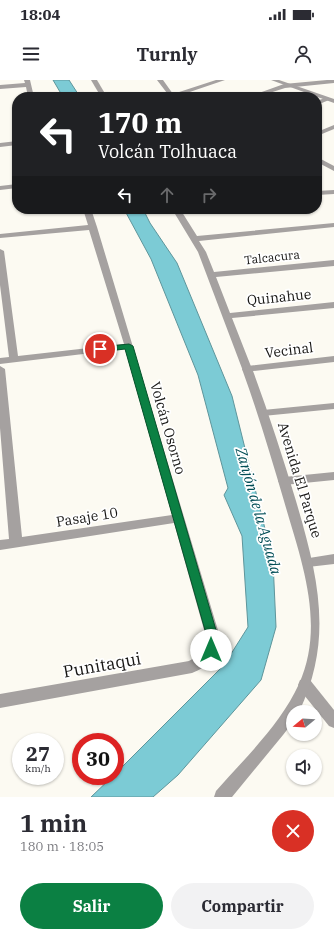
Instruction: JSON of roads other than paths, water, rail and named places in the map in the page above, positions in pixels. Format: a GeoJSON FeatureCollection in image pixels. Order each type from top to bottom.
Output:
{"type":"FeatureCollection","features":[{"type":"Feature","properties":{"kind":"street"},"geometry":{"type":"LineString","coordinates":[[94,80],[101,92]]}},
{"type":"Feature","properties":{"kind":"street"},"geometry":{"type":"LineString","coordinates":[[160,80],[168,92]]}},
{"type":"Feature","properties":{"kind":"street"},"geometry":{"type":"LineString","coordinates":[[187,92],[222,80]]}},
{"type":"Feature","properties":{"kind":"street"},"geometry":{"type":"LineString","coordinates":[[274,80],[308,92]]}},
{"type":"Feature","properties":{"kind":"street"},"geometry":{"type":"LineString","coordinates":[[267,92],[289,85],[334,81]]}},
{"type":"Feature","properties":{"kind":"street"},"geometry":{"type":"LineString","coordinates":[[0,87],[27,82],[30,92]]}},
{"type":"Feature","properties":{"kind":"street"},"geometry":{"type":"LineString","coordinates":[[322,97],[332,101]]}},
{"type":"Feature","properties":{"kind":"street"},"geometry":{"type":"LineString","coordinates":[[322,102],[332,101]]}},
{"type":"Feature","properties":{"kind":"street"},"geometry":{"type":"LineString","coordinates":[[322,132],[334,128]]}},
{"type":"Feature","properties":{"kind":"street"},"geometry":{"type":"LineString","coordinates":[[0,145],[12,144]]}},
{"type":"Feature","properties":{"kind":"street"},"geometry":{"type":"LineString","coordinates":[[322,162],[331,166]]}},
{"type":"Feature","properties":{"kind":"street"},"geometry":{"type":"LineString","coordinates":[[0,188],[12,187]]}},
{"type":"Feature","properties":{"kind":"street"},"geometry":{"type":"LineString","coordinates":[[322,193],[334,192]]}},
{"type":"Feature","properties":{"kind":"street","name":"Volcán Osorno"},"geometry":{"type":"LineString","coordinates":[[88,214],[129,346],[213,637],[213,643],[208,656]]}},
{"type":"Feature","properties":{"kind":"street","name":"Avenida El Parque"},"geometry":{"type":"LineString","coordinates":[[179,214],[195,239],[212,275],[263,412],[308,562],[316,597],[317,626],[314,655],[305,685],[291,712],[222,797]]}},
{"type":"Feature","properties":{"kind":"street"},"geometry":{"type":"LineString","coordinates":[[195,239],[334,225]]}},
{"type":"Feature","properties":{"kind":"street"},"geometry":{"type":"LineString","coordinates":[[0,236],[92,227]]}},
{"type":"Feature","properties":{"kind":"street"},"geometry":{"type":"LineString","coordinates":[[0,251],[2,287],[14,359]]}},
{"type":"Feature","properties":{"kind":"street","name":"Talcacura"},"geometry":{"type":"LineString","coordinates":[[212,275],[334,263]]}},
{"type":"Feature","properties":{"kind":"street","name":"Quinahue"},"geometry":{"type":"LineString","coordinates":[[227,316],[334,305]]}},
{"type":"Feature","properties":{"kind":"street"},"geometry":{"type":"LineString","coordinates":[[0,361],[129,346]]}},
{"type":"Feature","properties":{"kind":"street","name":"Vecinal"},"geometry":{"type":"LineString","coordinates":[[247,369],[334,359]]}},
{"type":"Feature","properties":{"kind":"street"},"geometry":{"type":"LineString","coordinates":[[0,369],[3,446],[16,543]]}},
{"type":"Feature","properties":{"kind":"street"},"geometry":{"type":"LineString","coordinates":[[263,412],[334,406]]}},
{"type":"Feature","properties":{"kind":"street"},"geometry":{"type":"LineString","coordinates":[[284,481],[334,476]]}},
{"type":"Feature","properties":{"kind":"street","name":"Pasaje 10"},"geometry":{"type":"LineString","coordinates":[[0,545],[179,518]]}},
{"type":"Feature","properties":{"kind":"street"},"geometry":{"type":"LineString","coordinates":[[308,562],[334,559]]}},
{"type":"Feature","properties":{"kind":"street","name":"Punitaqui"},"geometry":{"type":"LineString","coordinates":[[0,701],[181,669],[201,662],[208,656]]}},
{"type":"Feature","properties":{"kind":"street"},"geometry":{"type":"LineString","coordinates":[[305,685],[334,720]]}},
{"type":"Feature","properties":{"kind":"water"},"geometry":{"type":"Polygon","coordinates":[[[53,80],[69,80],[77,92],[60,92],[53,80]]]}},
{"type":"Feature","properties":{"kind":"water","name":"Zanjón de la Aguada"},"geometry":{"type":"Polygon","coordinates":[[[127,214],[146,214],[177,263],[232,396],[273,561],[276,627],[261,680],[178,775],[153,797],[91,797],[104,785],[124,785],[124,765],[224,665],[248,627],[242,536],[224,495],[228,488],[198,375],[151,259],[127,214]]]}}]}
